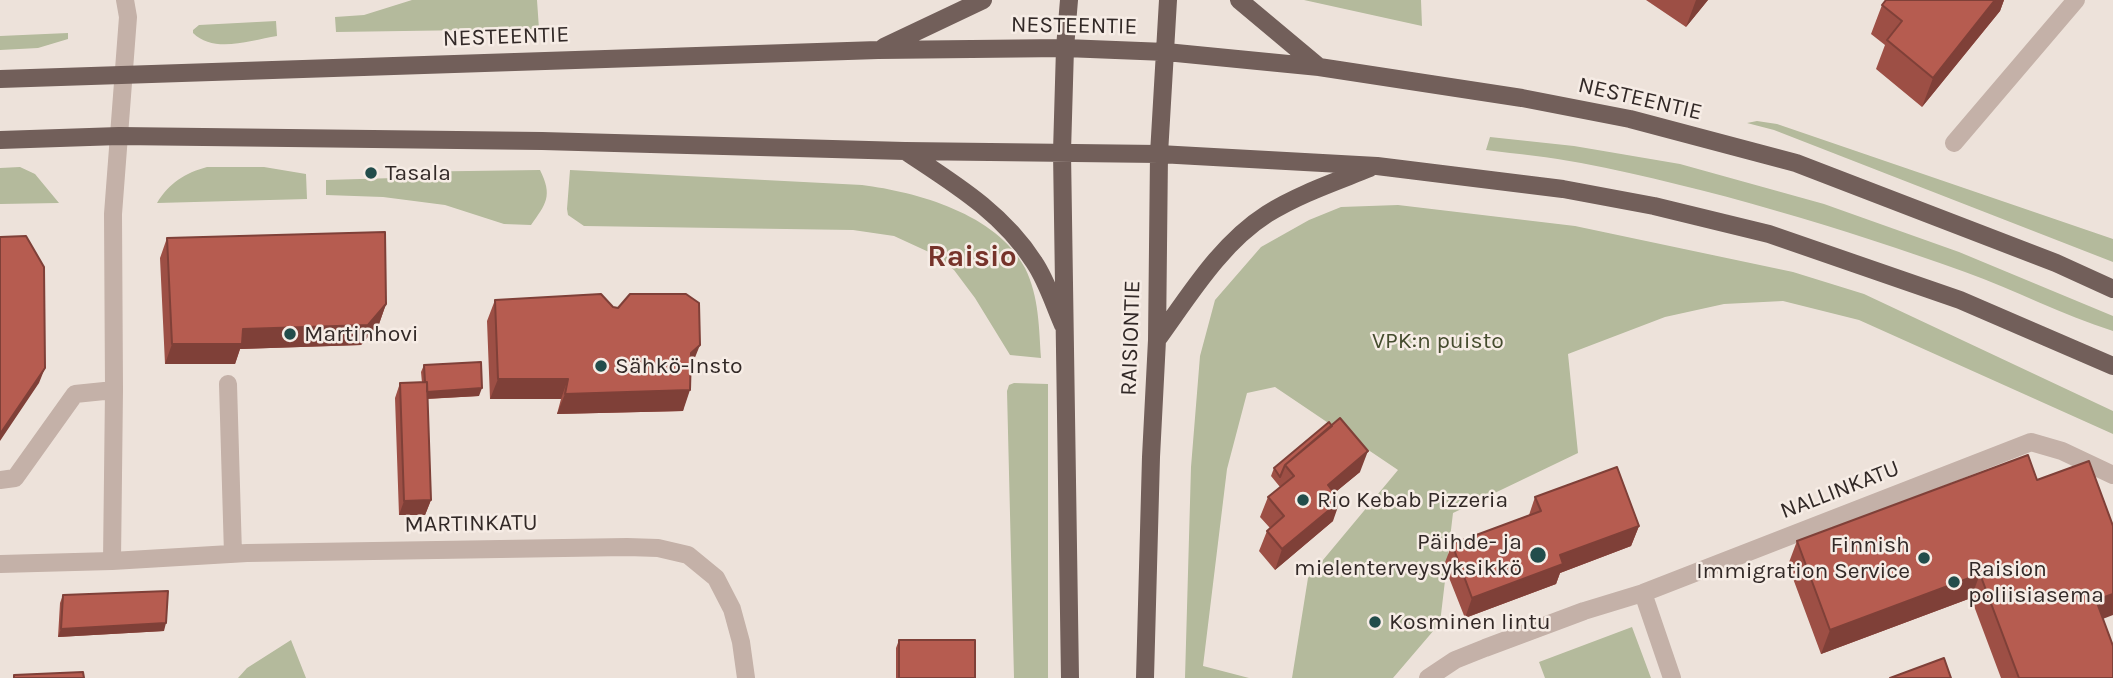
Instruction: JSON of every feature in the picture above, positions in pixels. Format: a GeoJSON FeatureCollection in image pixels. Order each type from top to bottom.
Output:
{"type":"FeatureCollection","features":[{"type":"Feature","properties":{"kind":"main road"},"geometry":{"type":"LineString","coordinates":[[878,50],[983,0]]}},
{"type":"Feature","properties":{"kind":"main road"},"geometry":{"type":"LineString","coordinates":[[1069,0],[1062,152],[1070,678]]}},
{"type":"Feature","properties":{"kind":"main road","name":"RAISIONTIE"},"geometry":{"type":"LineString","coordinates":[[1145,678],[1157,340],[1159,154],[1168,0]]}},
{"type":"Feature","properties":{"kind":"main road"},"geometry":{"type":"LineString","coordinates":[[1239,0],[1319,67]]}},
{"type":"Feature","properties":{"kind":"main road","name":"NESTEENTIE"},"geometry":{"type":"LineString","coordinates":[[0,79],[878,50],[1065,48],[1166,52],[1319,67],[1522,98],[1630,119],[1796,163],[2056,264],[2113,289]]}},
{"type":"Feature","properties":{"kind":"main road"},"geometry":{"type":"LineString","coordinates":[[0,140],[119,136],[542,141],[1159,154],[1377,166],[1563,189],[1654,206],[1769,234],[1960,300],[2113,366]]}},
{"type":"Feature","properties":{"kind":"main road"},"geometry":{"type":"LineString","coordinates":[[905,150],[983,204],[1013,232],[1036,264],[1066,333]]}},
{"type":"Feature","properties":{"kind":"main road"},"geometry":{"type":"LineString","coordinates":[[1157,340],[1209,268],[1265,215],[1318,187],[1377,166]]}},
{"type":"Feature","properties":{"kind":"street"},"geometry":{"type":"LineString","coordinates":[[112,561],[113,214],[128,17],[125,0]]}},
{"type":"Feature","properties":{"kind":"street"},"geometry":{"type":"LineString","coordinates":[[1954,143],[2076,0]]}},
{"type":"Feature","properties":{"kind":"street"},"geometry":{"type":"LineString","coordinates":[[228,384],[233,554]]}},
{"type":"Feature","properties":{"kind":"street"},"geometry":{"type":"LineString","coordinates":[[0,480],[15,478],[75,394],[114,390]]}},
{"type":"Feature","properties":{"kind":"street","name":"NALLINKATU"},"geometry":{"type":"LineString","coordinates":[[1429,678],[1455,660],[1485,648],[1584,611],[1643,593],[2031,442],[2062,451],[2113,475]]}},
{"type":"Feature","properties":{"kind":"street","name":"MARTINKATU"},"geometry":{"type":"LineString","coordinates":[[0,564],[233,554],[658,548],[688,555],[716,578],[732,609],[741,642],[746,678]]}},
{"type":"Feature","properties":{"kind":"street"},"geometry":{"type":"LineString","coordinates":[[1643,593],[1672,678]]}},
{"type":"Feature","properties":{"kind":"green space"},"geometry":{"type":"Polygon","coordinates":[[[412,0],[537,0],[539,29],[336,32],[335,17],[364,15],[412,0]]]}},
{"type":"Feature","properties":{"kind":"green space"},"geometry":{"type":"Polygon","coordinates":[[[1304,0],[1421,0],[1422,26],[1304,0]]]}},
{"type":"Feature","properties":{"kind":"green space"},"geometry":{"type":"Polygon","coordinates":[[[276,21],[277,36],[233,44],[211,43],[193,33],[199,25],[276,21]]]}},
{"type":"Feature","properties":{"kind":"green space"},"geometry":{"type":"Polygon","coordinates":[[[68,33],[68,39],[38,48],[0,50],[0,36],[68,33]]]}},
{"type":"Feature","properties":{"kind":"green space"},"geometry":{"type":"Polygon","coordinates":[[[1757,121],[1777,124],[2113,239],[2113,262],[1774,130],[1747,123],[1757,121]]]}},
{"type":"Feature","properties":{"kind":"green space"},"geometry":{"type":"Polygon","coordinates":[[[1490,137],[1574,146],[1680,164],[1824,204],[1959,252],[2113,316],[2113,331],[1965,272],[1824,225],[1629,173],[1569,161],[1486,150],[1490,137]]]}},
{"type":"Feature","properties":{"kind":"green space"},"geometry":{"type":"Polygon","coordinates":[[[20,167],[35,174],[59,203],[0,204],[0,168],[20,167]]]}},
{"type":"Feature","properties":{"kind":"green space"},"geometry":{"type":"Polygon","coordinates":[[[207,167],[264,167],[306,174],[307,199],[157,203],[178,180],[207,167]]]}},
{"type":"Feature","properties":{"kind":"green space"},"geometry":{"type":"Polygon","coordinates":[[[540,170],[547,193],[541,211],[531,225],[504,224],[445,205],[383,197],[326,195],[326,180],[395,178],[397,172],[540,170]]]}},
{"type":"Feature","properties":{"kind":"green space"},"geometry":{"type":"Polygon","coordinates":[[[570,170],[862,185],[907,193],[954,209],[995,233],[1012,249],[1025,268],[1036,301],[1041,358],[1010,355],[975,298],[954,270],[931,253],[894,236],[853,230],[584,226],[568,215],[570,170]]]}},
{"type":"Feature","properties":{"kind":"green space","name":"VPK:n puisto"},"geometry":{"type":"Polygon","coordinates":[[[1398,205],[1575,226],[1793,272],[1864,294],[2113,411],[2113,434],[1859,320],[1783,301],[1724,304],[1665,317],[1568,354],[1578,453],[1453,513],[1440,623],[1393,678],[1292,678],[1308,578],[1398,470],[1275,387],[1247,393],[1227,469],[1203,666],[1249,678],[1185,678],[1191,467],[1200,356],[1215,300],[1261,247],[1309,220],[1341,207],[1398,205]]]}},
{"type":"Feature","properties":{"kind":"green space"},"geometry":{"type":"Polygon","coordinates":[[[1048,384],[1048,678],[1014,678],[1007,391],[1009,385],[1048,384]]]}},
{"type":"Feature","properties":{"kind":"green space"},"geometry":{"type":"Polygon","coordinates":[[[1632,627],[1651,678],[1545,678],[1539,662],[1632,627]]]}},
{"type":"Feature","properties":{"kind":"green space"},"geometry":{"type":"Polygon","coordinates":[[[291,640],[306,678],[238,678],[247,668],[291,640]]]}},
{"type":"Feature","properties":{"kind":"building"},"geometry":{"type":"Polygon","coordinates":[[[1886,0],[1995,0],[1933,78],[1887,40],[1902,21],[1882,5],[1886,0]]]}},
{"type":"Feature","properties":{"kind":"building"},"geometry":{"type":"Polygon","coordinates":[[[385,232],[386,304],[368,325],[243,329],[242,344],[172,344],[167,238],[385,232]]]}},
{"type":"Feature","properties":{"kind":"building"},"geometry":{"type":"Polygon","coordinates":[[[26,236],[44,267],[45,368],[0,434],[0,237],[26,236]]]}},
{"type":"Feature","properties":{"kind":"building"},"geometry":{"type":"Polygon","coordinates":[[[601,294],[613,307],[618,308],[630,294],[686,294],[699,303],[700,345],[691,353],[690,390],[565,394],[568,379],[498,379],[495,300],[601,294]]]}},
{"type":"Feature","properties":{"kind":"building"},"geometry":{"type":"Polygon","coordinates":[[[481,362],[482,388],[427,392],[424,365],[481,362]]]}},
{"type":"Feature","properties":{"kind":"building"},"geometry":{"type":"Polygon","coordinates":[[[427,382],[431,500],[404,501],[400,383],[427,382]]]}},
{"type":"Feature","properties":{"kind":"building","name":"Rio Kebab Pizzeria"},"geometry":{"type":"Polygon","coordinates":[[[1340,418],[1368,451],[1328,485],[1340,501],[1282,549],[1267,531],[1284,516],[1268,497],[1294,476],[1285,465],[1340,418]]]}},
{"type":"Feature","properties":{"kind":"building"},"geometry":{"type":"Polygon","coordinates":[[[1329,422],[1332,426],[1285,465],[1280,477],[1274,468],[1329,422]]]}},
{"type":"Feature","properties":{"kind":"building","name":"Raision poliisiasema"},"geometry":{"type":"Polygon","coordinates":[[[2028,455],[2037,480],[2089,461],[2113,526],[2113,594],[2096,600],[2113,646],[2113,678],[2019,678],[1980,574],[1830,630],[1797,541],[2028,455]]]}},
{"type":"Feature","properties":{"kind":"building","name":"Päihde- ja mielenterveysyksikkö"},"geometry":{"type":"Polygon","coordinates":[[[1617,467],[1639,526],[1560,555],[1563,564],[1472,598],[1452,544],[1541,511],[1535,497],[1617,467]]]}},
{"type":"Feature","properties":{"kind":"building"},"geometry":{"type":"Polygon","coordinates":[[[168,591],[166,623],[61,629],[63,595],[168,591]]]}},
{"type":"Feature","properties":{"kind":"building"},"geometry":{"type":"Polygon","coordinates":[[[899,640],[975,640],[975,678],[899,678],[899,640]]]}},
{"type":"Feature","properties":{"kind":"building"},"geometry":{"type":"Polygon","coordinates":[[[1944,658],[1951,678],[1890,678],[1944,658]]]}},
{"type":"Feature","properties":{"kind":"building"},"geometry":{"type":"Polygon","coordinates":[[[83,672],[84,678],[14,678],[14,675],[83,672]]]}},
{"type":"Feature","properties":{"kind":"place","name":"Tasala"},"geometry":{"type":"Point","coordinates":[371,173]}},
{"type":"Feature","properties":{"kind":"place","name":"Martinhovi"},"geometry":{"type":"Point","coordinates":[290,334]}},
{"type":"Feature","properties":{"kind":"place","name":"Sähkö-Insto"},"geometry":{"type":"Point","coordinates":[601,366]}},
{"type":"Feature","properties":{"kind":"place","name":"Rio Kebab Pizzeria"},"geometry":{"type":"Point","coordinates":[1303,500]}},
{"type":"Feature","properties":{"kind":"place","name":"Päihde- ja mielenterveysyksikkö"},"geometry":{"type":"Point","coordinates":[1538,555]}},
{"type":"Feature","properties":{"kind":"place","name":"Finnish Immigration Service"},"geometry":{"type":"Point","coordinates":[1924,558]}},
{"type":"Feature","properties":{"kind":"place","name":"Raision poliisiasema"},"geometry":{"type":"Point","coordinates":[1954,582]}},
{"type":"Feature","properties":{"kind":"place","name":"Kosminen lintu"},"geometry":{"type":"Point","coordinates":[1375,622]}},
{"type":"Feature","properties":{"kind":"district","name":"Raisio"},"geometry":{"type":"Point","coordinates":[972,257]}}]}
